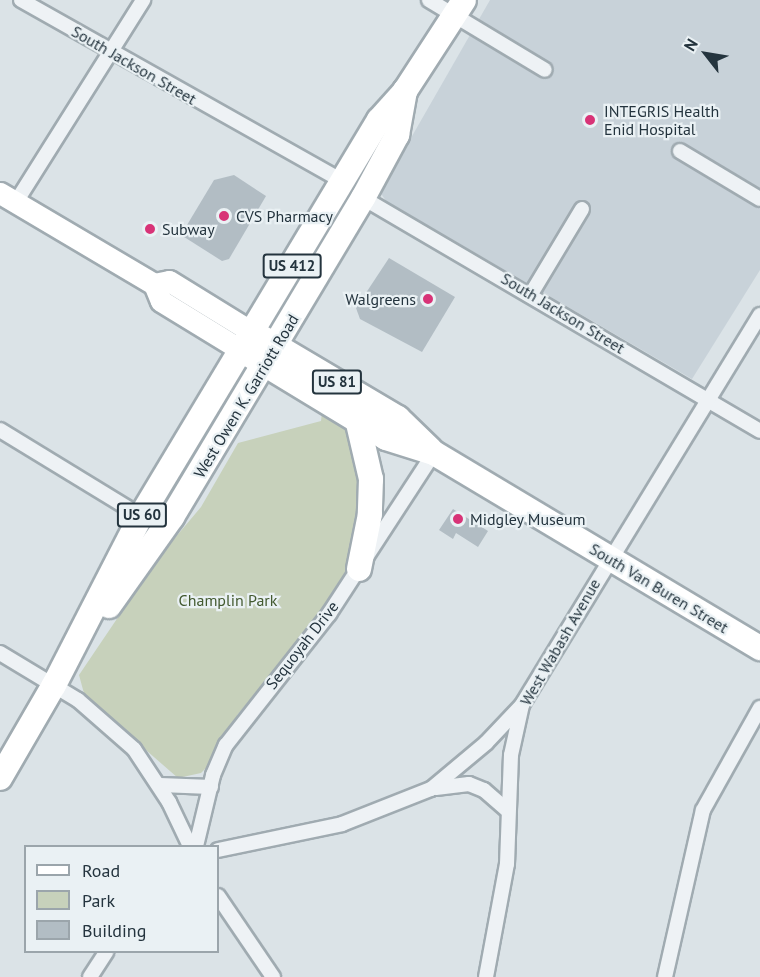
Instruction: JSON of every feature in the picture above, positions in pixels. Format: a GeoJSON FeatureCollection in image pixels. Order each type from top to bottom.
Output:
{"type":"FeatureCollection","features":[{"type":"Feature","properties":{"kind":"highway","name":"West Owen K. Garriott Road"},"geometry":{"type":"LineString","coordinates":[[0,778],[54,685],[141,516],[379,120],[405,91],[459,8]]}},
{"type":"Feature","properties":{"kind":"highway","name":"West Owen K. Garriott Road"},"geometry":{"type":"LineString","coordinates":[[54,685],[172,516],[271,356],[397,135],[405,91]]}},
{"type":"Feature","properties":{"kind":"highway","name":"South Van Buren Street"},"geometry":{"type":"LineString","coordinates":[[247,341],[386,438],[434,453]]}},
{"type":"Feature","properties":{"kind":"highway","name":"South Van Buren Street"},"geometry":{"type":"LineString","coordinates":[[271,356],[398,418],[434,453],[760,648]]}},
{"type":"Feature","properties":{"kind":"highway"},"geometry":{"type":"LineString","coordinates":[[357,419],[371,479],[370,513],[359,569]]}},
{"type":"Feature","properties":{"kind":"main road","name":"South Van Buren Street"},"geometry":{"type":"LineString","coordinates":[[8,197],[154,284],[161,301],[247,341]]}},
{"type":"Feature","properties":{"kind":"street","name":"South Jackson Street"},"geometry":{"type":"LineString","coordinates":[[21,0],[110,53],[342,181]]}},
{"type":"Feature","properties":{"kind":"street"},"geometry":{"type":"LineString","coordinates":[[8,197],[110,53],[143,0]]}},
{"type":"Feature","properties":{"kind":"street"},"geometry":{"type":"LineString","coordinates":[[429,0],[459,8],[545,70]]}},
{"type":"Feature","properties":{"kind":"street"},"geometry":{"type":"LineString","coordinates":[[680,151],[760,200]]}},
{"type":"Feature","properties":{"kind":"street","name":"South Jackson Street"},"geometry":{"type":"LineString","coordinates":[[363,198],[531,294],[760,431]]}},
{"type":"Feature","properties":{"kind":"street"},"geometry":{"type":"LineString","coordinates":[[531,294],[582,209]]}},
{"type":"Feature","properties":{"kind":"street","name":"West Wabash Avenue"},"geometry":{"type":"LineString","coordinates":[[486,977],[501,906],[511,755],[522,705],[609,558],[760,315]]}},
{"type":"Feature","properties":{"kind":"street"},"geometry":{"type":"LineString","coordinates":[[0,430],[141,516]]}},
{"type":"Feature","properties":{"kind":"street","name":"Sequoyah Drive"},"geometry":{"type":"LineString","coordinates":[[196,845],[211,787],[226,745],[246,715],[329,614],[434,453]]}},
{"type":"Feature","properties":{"kind":"street"},"geometry":{"type":"LineString","coordinates":[[0,653],[54,685],[106,721],[134,749],[160,785],[190,845]]}},
{"type":"Feature","properties":{"kind":"street"},"geometry":{"type":"LineString","coordinates":[[431,789],[486,744],[522,705]]}},
{"type":"Feature","properties":{"kind":"street"},"geometry":{"type":"LineString","coordinates":[[665,977],[703,810],[760,708]]}},
{"type":"Feature","properties":{"kind":"street"},"geometry":{"type":"LineString","coordinates":[[219,850],[342,824],[431,789],[469,784],[484,790],[508,811]]}},
{"type":"Feature","properties":{"kind":"street"},"geometry":{"type":"LineString","coordinates":[[160,785],[211,787]]}},
{"type":"Feature","properties":{"kind":"street"},"geometry":{"type":"LineString","coordinates":[[219,897],[273,977]]}},
{"type":"Feature","properties":{"kind":"street"},"geometry":{"type":"LineString","coordinates":[[90,977],[105,953]]}},
{"type":"Feature","properties":{"kind":"shaded area","name":"INTEGRIS Health Enid Hospital"},"geometry":{"type":"Polygon","coordinates":[[[490,0],[760,0],[760,270],[692,379],[386,201],[380,192],[490,0]]]}},
{"type":"Feature","properties":{"kind":"green space","name":"Champlin Park"},"geometry":{"type":"Polygon","coordinates":[[[322,412],[354,431],[361,456],[356,546],[345,576],[323,612],[238,714],[209,765],[201,773],[178,778],[85,697],[79,675],[158,558],[201,507],[238,443],[321,421],[322,412]]]}},
{"type":"Feature","properties":{"kind":"building","name":"CVS Pharmacy"},"geometry":{"type":"Polygon","coordinates":[[[234,175],[266,196],[229,259],[222,261],[181,235],[214,180],[234,175]]]}},
{"type":"Feature","properties":{"kind":"building","name":"Walgreens"},"geometry":{"type":"Polygon","coordinates":[[[389,258],[455,297],[422,352],[360,319],[356,308],[389,258]]]}},
{"type":"Feature","properties":{"kind":"building","name":"Midgley Museum"},"geometry":{"type":"Polygon","coordinates":[[[453,509],[488,531],[478,547],[456,533],[453,539],[439,530],[453,509]]]}},
{"type":"Feature","properties":{"kind":"place","name":"INTEGRIS Health Enid Hospital"},"geometry":{"type":"Point","coordinates":[590,120]}},
{"type":"Feature","properties":{"kind":"place","name":"CVS Pharmacy"},"geometry":{"type":"Point","coordinates":[224,216]}},
{"type":"Feature","properties":{"kind":"place","name":"Subway"},"geometry":{"type":"Point","coordinates":[150,229]}},
{"type":"Feature","properties":{"kind":"place","name":"Walgreens"},"geometry":{"type":"Point","coordinates":[428,299]}},
{"type":"Feature","properties":{"kind":"place","name":"Midgley Museum"},"geometry":{"type":"Point","coordinates":[458,519]}}]}
